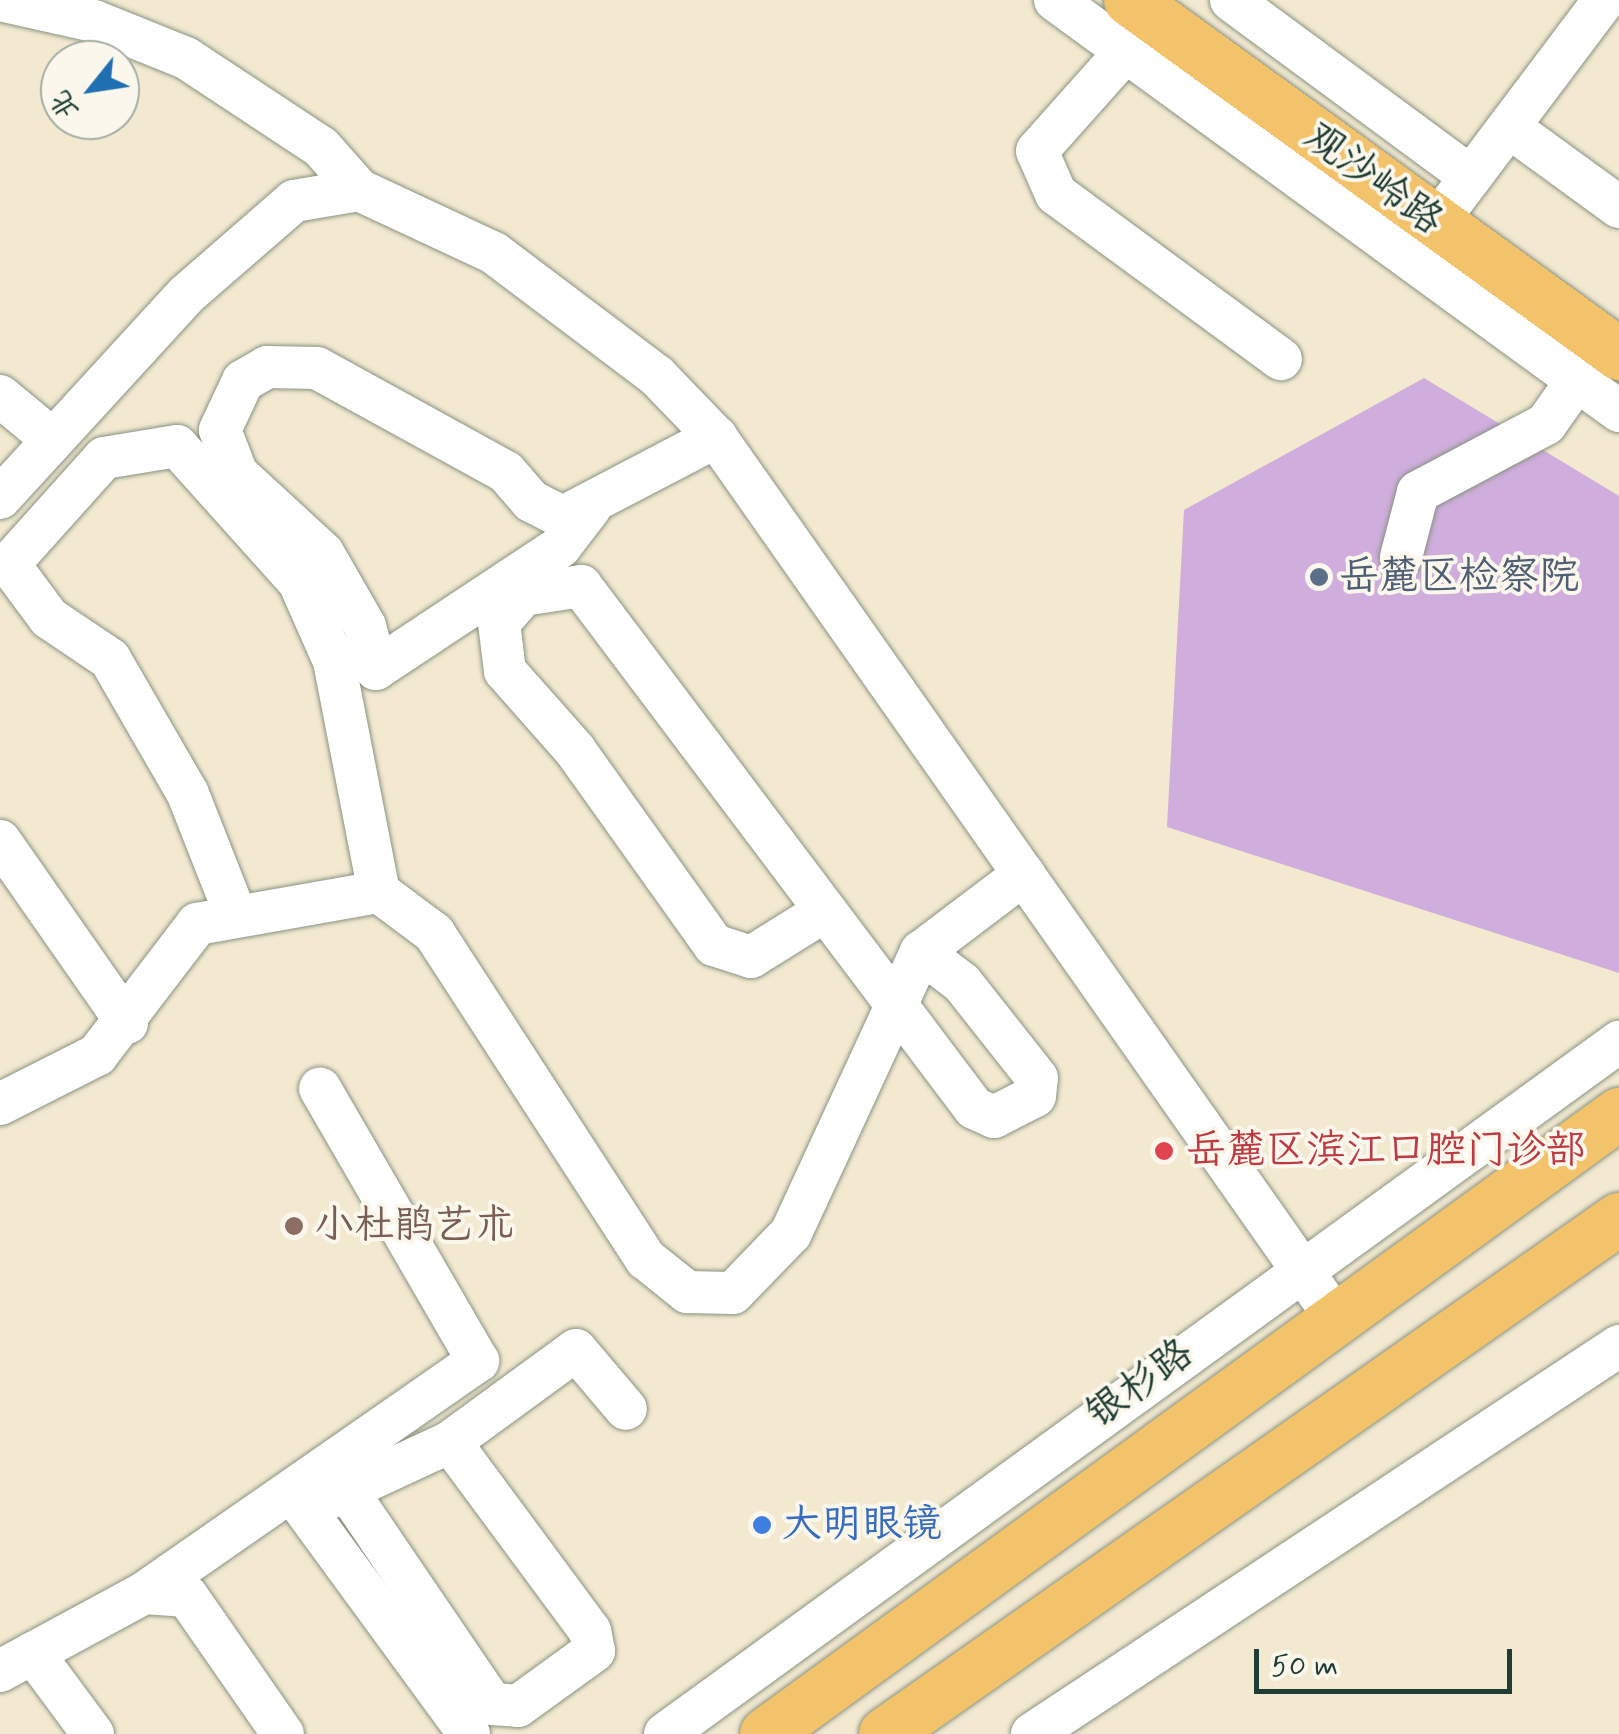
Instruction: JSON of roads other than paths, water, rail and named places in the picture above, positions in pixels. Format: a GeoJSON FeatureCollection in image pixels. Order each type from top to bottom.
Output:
{"type":"FeatureCollection","features":[{"type":"Feature","properties":{"kind":"main road","name":"观沙岭路"},"geometry":{"type":"LineString","coordinates":[[1145,18],[1182,66],[1598,367]]}},
{"type":"Feature","properties":{"kind":"main road","name":"银杉路"},"geometry":{"type":"LineString","coordinates":[[766,1734],[1619,1114]]}},
{"type":"Feature","properties":{"kind":"main road"},"geometry":{"type":"LineString","coordinates":[[885,1734],[1619,1219]]}},
{"type":"Feature","properties":{"kind":"street"},"geometry":{"type":"LineString","coordinates":[[0,0],[94,21],[186,58],[320,147],[358,190],[494,254],[657,376],[716,437],[1335,1318]]}},
{"type":"Feature","properties":{"kind":"street"},"geometry":{"type":"LineString","coordinates":[[1055,0],[1145,18],[1037,152],[1056,194],[1281,359]]}},
{"type":"Feature","properties":{"kind":"street"},"geometry":{"type":"LineString","coordinates":[[1182,66],[1232,0],[1471,177]]}},
{"type":"Feature","properties":{"kind":"street"},"geometry":{"type":"LineString","coordinates":[[1422,242],[1604,0]]}},
{"type":"Feature","properties":{"kind":"street"},"geometry":{"type":"LineString","coordinates":[[1509,126],[1619,207]]}},
{"type":"Feature","properties":{"kind":"street"},"geometry":{"type":"LineString","coordinates":[[0,498],[52,438],[274,212],[314,192],[358,190]]}},
{"type":"Feature","properties":{"kind":"street"},"geometry":{"type":"LineString","coordinates":[[590,508],[546,513],[506,472],[316,368],[267,367],[243,381],[220,430],[237,474],[323,552],[366,626],[376,669],[560,546],[590,508],[716,437]]}},
{"type":"Feature","properties":{"kind":"street"},"geometry":{"type":"LineString","coordinates":[[1401,557],[1418,492],[1546,424],[1598,367],[1619,410]]}},
{"type":"Feature","properties":{"kind":"street"},"geometry":{"type":"LineString","coordinates":[[0,396],[52,438]]}},
{"type":"Feature","properties":{"kind":"street"},"geometry":{"type":"LineString","coordinates":[[234,911],[188,794],[110,659],[49,618],[9,564],[104,458],[177,446],[299,582],[334,661],[379,892],[434,932],[628,1237],[687,1292],[733,1293],[791,1234],[921,952],[1024,874]]}},
{"type":"Feature","properties":{"kind":"street"},"geometry":{"type":"LineString","coordinates":[[825,911],[751,957],[714,944],[575,750],[505,671],[499,623],[523,595],[580,586],[825,911],[899,999],[974,1108],[994,1118],[1035,1096],[1037,1078],[1016,1051],[946,967],[921,952]]}},
{"type":"Feature","properties":{"kind":"street"},"geometry":{"type":"LineString","coordinates":[[0,841],[127,1023]]}},
{"type":"Feature","properties":{"kind":"street"},"geometry":{"type":"LineString","coordinates":[[0,1104],[97,1055],[127,1023],[168,952],[197,924],[234,911],[379,892]]}},
{"type":"Feature","properties":{"kind":"street","name":"银杉路"},"geometry":{"type":"LineString","coordinates":[[666,1734],[1299,1267],[1619,1042]]}},
{"type":"Feature","properties":{"kind":"street"},"geometry":{"type":"LineString","coordinates":[[93,1734],[17,1662],[144,1594],[478,1362],[320,1088]]}},
{"type":"Feature","properties":{"kind":"street"},"geometry":{"type":"LineString","coordinates":[[1032,1734],[1619,1346]]}},
{"type":"Feature","properties":{"kind":"street"},"geometry":{"type":"LineString","coordinates":[[144,1594],[186,1596],[303,1508],[348,1492],[450,1442],[576,1350],[626,1409]]}},
{"type":"Feature","properties":{"kind":"street"},"geometry":{"type":"LineString","coordinates":[[348,1492],[492,1704],[518,1706],[594,1651],[590,1631],[450,1442]]}},
{"type":"Feature","properties":{"kind":"street"},"geometry":{"type":"LineString","coordinates":[[303,1508],[469,1734]]}},
{"type":"Feature","properties":{"kind":"street"},"geometry":{"type":"LineString","coordinates":[[186,1596],[283,1734]]}},
{"type":"Feature","properties":{"kind":"place","name":"岳麓区检察院"},"geometry":{"type":"Point","coordinates":[1319,577]}},
{"type":"Feature","properties":{"kind":"place","name":"岳麓区滨江口腔门诊部"},"geometry":{"type":"Point","coordinates":[1164,1151]}},
{"type":"Feature","properties":{"kind":"place","name":"小杜鹃艺术"},"geometry":{"type":"Point","coordinates":[294,1226]}},
{"type":"Feature","properties":{"kind":"place","name":"大明眼镜"},"geometry":{"type":"Point","coordinates":[762,1525]}}]}
